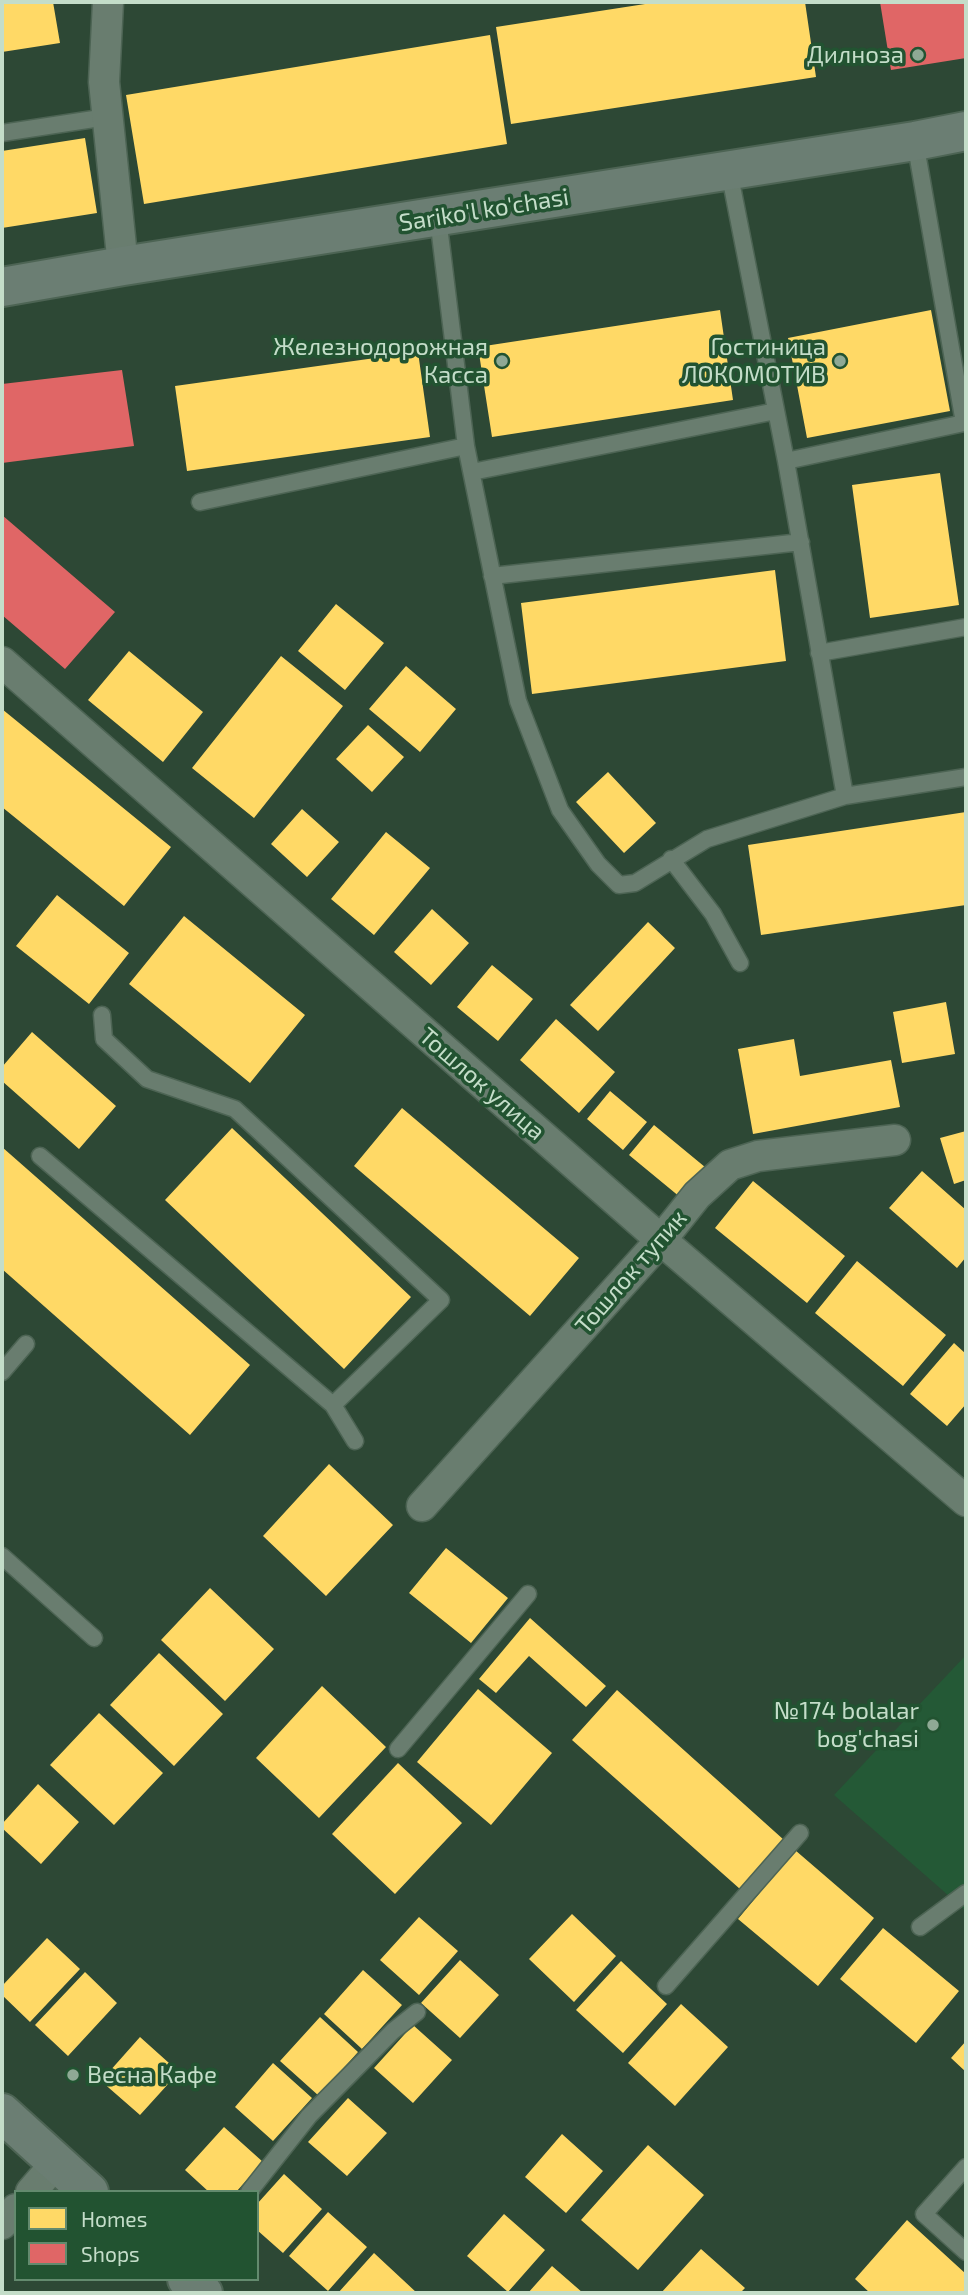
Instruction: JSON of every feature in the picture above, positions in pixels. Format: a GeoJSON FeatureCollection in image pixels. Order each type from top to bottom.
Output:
{"type":"FeatureCollection","features":[{"type":"Feature","properties":{"kind":"main road","name":"Sariko'l ko'chasi"},"geometry":{"type":"LineString","coordinates":[[2,287],[966,131]]}},
{"type":"Feature","properties":{"kind":"main road"},"geometry":{"type":"LineString","coordinates":[[2,2113],[87,2190]]}},
{"type":"Feature","properties":{"kind":"main road"},"geometry":{"type":"LineString","coordinates":[[189,2281],[203,2293]]}},
{"type":"Feature","properties":{"kind":"street"},"geometry":{"type":"LineString","coordinates":[[108,2],[104,82],[123,266]]}},
{"type":"Feature","properties":{"kind":"street","name":"Тошлок улица"},"geometry":{"type":"LineString","coordinates":[[2,662],[661,1240],[966,1501]]}},
{"type":"Feature","properties":{"kind":"street","name":"Тошлок тупик"},"geometry":{"type":"LineString","coordinates":[[422,1506],[661,1240],[697,1195],[730,1165],[758,1156],[895,1140]]}},
{"type":"Feature","properties":{"kind":"street"},"geometry":{"type":"LineString","coordinates":[[33,2190],[56,2163]]}},
{"type":"Feature","properties":{"kind":"street"},"geometry":{"type":"LineString","coordinates":[[2,2224],[14,2210]]}},
{"type":"Feature","properties":{"kind":"lane"},"geometry":{"type":"LineString","coordinates":[[2,133],[107,117]]}},
{"type":"Feature","properties":{"kind":"lane"},"geometry":{"type":"LineString","coordinates":[[786,461],[965,430],[915,141]]}},
{"type":"Feature","properties":{"kind":"lane"},"geometry":{"type":"LineString","coordinates":[[729,171],[786,461],[845,796]]}},
{"type":"Feature","properties":{"kind":"lane"},"geometry":{"type":"LineString","coordinates":[[438,218],[466,446],[518,701],[560,810],[598,864],[619,885],[635,883],[707,839],[845,796],[966,777]]}},
{"type":"Feature","properties":{"kind":"lane"},"geometry":{"type":"LineString","coordinates":[[472,472],[776,411]]}},
{"type":"Feature","properties":{"kind":"lane"},"geometry":{"type":"LineString","coordinates":[[200,502],[466,446]]}},
{"type":"Feature","properties":{"kind":"lane"},"geometry":{"type":"LineString","coordinates":[[492,576],[801,542]]}},
{"type":"Feature","properties":{"kind":"lane"},"geometry":{"type":"LineString","coordinates":[[819,653],[966,627]]}},
{"type":"Feature","properties":{"kind":"lane"},"geometry":{"type":"LineString","coordinates":[[671,859],[713,914],[740,963]]}},
{"type":"Feature","properties":{"kind":"lane"},"geometry":{"type":"LineString","coordinates":[[102,1015],[104,1039],[147,1079],[234,1109],[441,1300],[333,1405]]}},
{"type":"Feature","properties":{"kind":"lane"},"geometry":{"type":"LineString","coordinates":[[40,1156],[333,1405],[355,1441]]}},
{"type":"Feature","properties":{"kind":"lane"},"geometry":{"type":"LineString","coordinates":[[2,1371],[26,1344]]}},
{"type":"Feature","properties":{"kind":"lane"},"geometry":{"type":"LineString","coordinates":[[2,1556],[94,1638]]}},
{"type":"Feature","properties":{"kind":"lane"},"geometry":{"type":"LineString","coordinates":[[398,1749],[527,1594]]}},
{"type":"Feature","properties":{"kind":"lane"},"geometry":{"type":"LineString","coordinates":[[666,1986],[800,1833]]}},
{"type":"Feature","properties":{"kind":"lane"},"geometry":{"type":"LineString","coordinates":[[920,1927],[966,1893]]}},
{"type":"Feature","properties":{"kind":"lane"},"geometry":{"type":"LineString","coordinates":[[251,2190],[309,2116],[393,2031],[417,2012]]}},
{"type":"Feature","properties":{"kind":"lane"},"geometry":{"type":"LineString","coordinates":[[966,2167],[924,2214],[966,2252]]}},
{"type":"Feature","properties":{"kind":"shaded area","name":"№174 bolalar bog'chasi"},"geometry":{"type":"Polygon","coordinates":[[[966,1655],[966,1911],[834,1795],[966,1655]]]}},
{"type":"Feature","properties":{"kind":"building: Homes"},"geometry":{"type":"Polygon","coordinates":[[[2,2],[53,2],[60,43],[2,52],[2,2]]]}},
{"type":"Feature","properties":{"kind":"building: Homes"},"geometry":{"type":"Polygon","coordinates":[[[658,2],[805,2],[816,77],[511,124],[496,27],[658,2]]]}},
{"type":"Feature","properties":{"kind":"building: Homes"},"geometry":{"type":"Polygon","coordinates":[[[490,35],[507,144],[144,204],[126,95],[490,35]]]}},
{"type":"Feature","properties":{"kind":"building: Homes"},"geometry":{"type":"Polygon","coordinates":[[[85,138],[97,213],[2,228],[2,151],[85,138]]]}},
{"type":"Feature","properties":{"kind":"building: Homes"},"geometry":{"type":"Polygon","coordinates":[[[720,310],[733,400],[492,437],[478,347],[720,310]]]}},
{"type":"Feature","properties":{"kind":"building: Homes"},"geometry":{"type":"Polygon","coordinates":[[[931,310],[950,411],[807,438],[788,338],[931,310]]]}},
{"type":"Feature","properties":{"kind":"building: Homes"},"geometry":{"type":"Polygon","coordinates":[[[418,352],[430,437],[187,471],[175,386],[418,352]]]}},
{"type":"Feature","properties":{"kind":"building: Homes"},"geometry":{"type":"Polygon","coordinates":[[[940,473],[959,605],[870,618],[852,485],[940,473]]]}},
{"type":"Feature","properties":{"kind":"building: Homes"},"geometry":{"type":"Polygon","coordinates":[[[775,570],[786,661],[532,694],[521,603],[775,570]]]}},
{"type":"Feature","properties":{"kind":"building: Homes"},"geometry":{"type":"Polygon","coordinates":[[[336,604],[384,643],[345,690],[298,651],[336,604]]]}},
{"type":"Feature","properties":{"kind":"building: Homes"},"geometry":{"type":"Polygon","coordinates":[[[129,651],[203,712],[163,762],[88,700],[129,651]]]}},
{"type":"Feature","properties":{"kind":"building: Homes"},"geometry":{"type":"Polygon","coordinates":[[[281,656],[343,706],[254,818],[192,768],[281,656]]]}},
{"type":"Feature","properties":{"kind":"building: Homes"},"geometry":{"type":"Polygon","coordinates":[[[406,666],[456,709],[420,752],[369,709],[406,666]]]}},
{"type":"Feature","properties":{"kind":"building: Homes"},"geometry":{"type":"Polygon","coordinates":[[[2,709],[171,847],[124,906],[2,807],[2,709]]]}},
{"type":"Feature","properties":{"kind":"building: Homes"},"geometry":{"type":"Polygon","coordinates":[[[368,725],[404,757],[372,792],[336,759],[368,725]]]}},
{"type":"Feature","properties":{"kind":"building: Homes"},"geometry":{"type":"Polygon","coordinates":[[[608,772],[656,823],[624,853],[576,802],[608,772]]]}},
{"type":"Feature","properties":{"kind":"building: Homes"},"geometry":{"type":"Polygon","coordinates":[[[302,809],[339,842],[307,877],[271,844],[302,809]]]}},
{"type":"Feature","properties":{"kind":"building: Homes"},"geometry":{"type":"Polygon","coordinates":[[[966,812],[966,905],[761,935],[748,845],[966,812]]]}},
{"type":"Feature","properties":{"kind":"building: Homes"},"geometry":{"type":"Polygon","coordinates":[[[386,832],[430,868],[374,935],[331,899],[386,832]]]}},
{"type":"Feature","properties":{"kind":"building: Homes"},"geometry":{"type":"Polygon","coordinates":[[[57,895],[129,953],[89,1004],[16,946],[57,895]]]}},
{"type":"Feature","properties":{"kind":"building: Homes"},"geometry":{"type":"Polygon","coordinates":[[[432,909],[469,943],[431,985],[394,952],[432,909]]]}},
{"type":"Feature","properties":{"kind":"building: Homes"},"geometry":{"type":"Polygon","coordinates":[[[184,916],[305,1015],[250,1083],[129,984],[184,916]]]}},
{"type":"Feature","properties":{"kind":"building: Homes"},"geometry":{"type":"Polygon","coordinates":[[[648,922],[675,948],[598,1031],[570,1005],[648,922]]]}},
{"type":"Feature","properties":{"kind":"building: Homes"},"geometry":{"type":"Polygon","coordinates":[[[492,965],[533,999],[498,1041],[457,1007],[492,965]]]}},
{"type":"Feature","properties":{"kind":"building: Homes"},"geometry":{"type":"Polygon","coordinates":[[[946,1002],[955,1054],[902,1063],[893,1012],[946,1002]]]}},
{"type":"Feature","properties":{"kind":"building: Homes"},"geometry":{"type":"Polygon","coordinates":[[[556,1019],[615,1072],[579,1113],[520,1060],[556,1019]]]}},
{"type":"Feature","properties":{"kind":"building: Homes"},"geometry":{"type":"Polygon","coordinates":[[[32,1032],[116,1106],[79,1149],[2,1081],[2,1067],[32,1032]]]}},
{"type":"Feature","properties":{"kind":"building: Homes"},"geometry":{"type":"Polygon","coordinates":[[[794,1039],[800,1076],[891,1060],[900,1107],[753,1134],[738,1049],[794,1039]]]}},
{"type":"Feature","properties":{"kind":"building: Homes"},"geometry":{"type":"Polygon","coordinates":[[[610,1091],[647,1122],[623,1150],[587,1119],[610,1091]]]}},
{"type":"Feature","properties":{"kind":"building: Homes"},"geometry":{"type":"Polygon","coordinates":[[[402,1108],[579,1258],[530,1316],[354,1166],[402,1108]]]}},
{"type":"Feature","properties":{"kind":"building: Homes"},"geometry":{"type":"Polygon","coordinates":[[[654,1125],[711,1172],[686,1202],[629,1155],[654,1125]]]}},
{"type":"Feature","properties":{"kind":"building: Homes"},"geometry":{"type":"Polygon","coordinates":[[[232,1128],[411,1297],[344,1369],[165,1200],[232,1128]]]}},
{"type":"Feature","properties":{"kind":"building: Homes"},"geometry":{"type":"Polygon","coordinates":[[[966,1131],[966,1180],[954,1184],[940,1138],[966,1131]]]}},
{"type":"Feature","properties":{"kind":"building: Homes"},"geometry":{"type":"Polygon","coordinates":[[[2,1147],[250,1365],[190,1435],[2,1269],[2,1147]]]}},
{"type":"Feature","properties":{"kind":"building: Homes"},"geometry":{"type":"Polygon","coordinates":[[[922,1171],[966,1210],[966,1257],[957,1268],[889,1208],[922,1171]]]}},
{"type":"Feature","properties":{"kind":"building: Homes"},"geometry":{"type":"Polygon","coordinates":[[[753,1181],[845,1256],[807,1303],[715,1228],[753,1181]]]}},
{"type":"Feature","properties":{"kind":"building: Homes"},"geometry":{"type":"Polygon","coordinates":[[[857,1261],[946,1335],[903,1386],[815,1313],[857,1261]]]}},
{"type":"Feature","properties":{"kind":"building: Homes"},"geometry":{"type":"Polygon","coordinates":[[[954,1343],[966,1354],[966,1404],[947,1426],[910,1394],[954,1343]]]}},
{"type":"Feature","properties":{"kind":"building: Homes"},"geometry":{"type":"Polygon","coordinates":[[[329,1464],[393,1525],[326,1596],[263,1536],[329,1464]]]}},
{"type":"Feature","properties":{"kind":"building: Homes"},"geometry":{"type":"Polygon","coordinates":[[[446,1548],[508,1598],[471,1643],[409,1593],[446,1548]]]}},
{"type":"Feature","properties":{"kind":"building: Homes"},"geometry":{"type":"Polygon","coordinates":[[[210,1588],[274,1649],[225,1701],[161,1640],[210,1588]]]}},
{"type":"Feature","properties":{"kind":"building: Homes"},"geometry":{"type":"Polygon","coordinates":[[[530,1618],[606,1686],[586,1707],[529,1656],[496,1693],[479,1679],[530,1618]]]}},
{"type":"Feature","properties":{"kind":"building: Homes"},"geometry":{"type":"Polygon","coordinates":[[[159,1653],[223,1714],[174,1766],[110,1705],[159,1653]]]}},
{"type":"Feature","properties":{"kind":"building: Homes"},"geometry":{"type":"Polygon","coordinates":[[[322,1686],[386,1747],[319,1818],[256,1758],[322,1686]]]}},
{"type":"Feature","properties":{"kind":"building: Homes"},"geometry":{"type":"Polygon","coordinates":[[[478,1689],[552,1753],[491,1825],[417,1762],[478,1689]]]}},
{"type":"Feature","properties":{"kind":"building: Homes"},"geometry":{"type":"Polygon","coordinates":[[[617,1690],[784,1840],[740,1889],[572,1740],[617,1690]]]}},
{"type":"Feature","properties":{"kind":"building: Homes"},"geometry":{"type":"Polygon","coordinates":[[[99,1713],[163,1773],[114,1825],[50,1765],[99,1713]]]}},
{"type":"Feature","properties":{"kind":"building: Homes"},"geometry":{"type":"Polygon","coordinates":[[[398,1763],[462,1823],[395,1894],[332,1834],[398,1763]]]}},
{"type":"Feature","properties":{"kind":"building: Homes"},"geometry":{"type":"Polygon","coordinates":[[[38,1784],[79,1822],[41,1864],[2,1828],[2,1824],[38,1784]]]}},
{"type":"Feature","properties":{"kind":"building: Homes"},"geometry":{"type":"Polygon","coordinates":[[[795,1850],[874,1918],[818,1986],[738,1919],[795,1850]]]}},
{"type":"Feature","properties":{"kind":"building: Homes"},"geometry":{"type":"Polygon","coordinates":[[[572,1914],[616,1956],[574,2002],[529,1959],[572,1914]]]}},
{"type":"Feature","properties":{"kind":"building: Homes"},"geometry":{"type":"Polygon","coordinates":[[[419,1917],[458,1951],[419,1995],[380,1960],[419,1917]]]}},
{"type":"Feature","properties":{"kind":"building: Homes"},"geometry":{"type":"Polygon","coordinates":[[[883,1928],[959,1991],[916,2043],[840,1979],[883,1928]]]}},
{"type":"Feature","properties":{"kind":"building: Homes"},"geometry":{"type":"Polygon","coordinates":[[[47,1938],[80,1969],[30,2022],[2,1995],[2,1986],[47,1938]]]}},
{"type":"Feature","properties":{"kind":"building: Homes"},"geometry":{"type":"Polygon","coordinates":[[[460,1960],[499,1995],[460,2038],[421,2003],[460,1960]]]}},
{"type":"Feature","properties":{"kind":"building: Homes"},"geometry":{"type":"Polygon","coordinates":[[[621,1961],[667,2004],[623,2053],[576,2010],[621,1961]]]}},
{"type":"Feature","properties":{"kind":"building: Homes"},"geometry":{"type":"Polygon","coordinates":[[[363,1970],[402,2005],[362,2049],[324,2014],[363,1970]]]}},
{"type":"Feature","properties":{"kind":"building: Homes"},"geometry":{"type":"Polygon","coordinates":[[[85,1972],[117,2003],[68,2056],[35,2025],[85,1972]]]}},
{"type":"Feature","properties":{"kind":"building: Homes"},"geometry":{"type":"Polygon","coordinates":[[[681,2004],[728,2047],[675,2106],[628,2063],[681,2004]]]}},
{"type":"Feature","properties":{"kind":"building: Homes"},"geometry":{"type":"Polygon","coordinates":[[[320,2017],[358,2052],[319,2096],[280,2061],[320,2017]]]}},
{"type":"Feature","properties":{"kind":"building: Homes"},"geometry":{"type":"Polygon","coordinates":[[[413,2025],[452,2060],[413,2103],[374,2068],[413,2025]]]}},
{"type":"Feature","properties":{"kind":"building: Homes"},"geometry":{"type":"Polygon","coordinates":[[[140,2037],[179,2072],[140,2115],[101,2081],[140,2037]]]}},
{"type":"Feature","properties":{"kind":"building: Homes"},"geometry":{"type":"Polygon","coordinates":[[[966,2041],[966,2072],[951,2058],[966,2041]]]}},
{"type":"Feature","properties":{"kind":"building: Homes"},"geometry":{"type":"Polygon","coordinates":[[[273,2063],[312,2098],[273,2141],[235,2107],[273,2063]]]}},
{"type":"Feature","properties":{"kind":"building: Homes"},"geometry":{"type":"Polygon","coordinates":[[[348,2098],[387,2133],[347,2176],[308,2142],[348,2098]]]}},
{"type":"Feature","properties":{"kind":"building: Homes"},"geometry":{"type":"Polygon","coordinates":[[[224,2127],[263,2162],[238,2190],[207,2190],[185,2170],[224,2127]]]}},
{"type":"Feature","properties":{"kind":"building: Homes"},"geometry":{"type":"Polygon","coordinates":[[[562,2134],[603,2171],[566,2213],[525,2177],[562,2134]]]}},
{"type":"Feature","properties":{"kind":"building: Homes"},"geometry":{"type":"Polygon","coordinates":[[[648,2145],[704,2195],[638,2270],[581,2220],[648,2145]]]}},
{"type":"Feature","properties":{"kind":"building: Homes"},"geometry":{"type":"Polygon","coordinates":[[[284,2174],[322,2209],[283,2253],[259,2232],[259,2202],[284,2174]]]}},
{"type":"Feature","properties":{"kind":"building: Homes"},"geometry":{"type":"Polygon","coordinates":[[[328,2212],[367,2247],[328,2291],[289,2256],[328,2212]]]}},
{"type":"Feature","properties":{"kind":"building: Homes"},"geometry":{"type":"Polygon","coordinates":[[[504,2214],[545,2250],[508,2292],[467,2256],[504,2214]]]}},
{"type":"Feature","properties":{"kind":"building: Homes"},"geometry":{"type":"Polygon","coordinates":[[[907,2220],[966,2274],[966,2293],[870,2293],[855,2279],[907,2220]]]}},
{"type":"Feature","properties":{"kind":"building: Homes"},"geometry":{"type":"Polygon","coordinates":[[[701,2249],[745,2288],[740,2293],[661,2293],[701,2249]]]}},
{"type":"Feature","properties":{"kind":"building: Homes"},"geometry":{"type":"Polygon","coordinates":[[[374,2253],[417,2293],[338,2293],[374,2253]]]}},
{"type":"Feature","properties":{"kind":"building: Homes"},"geometry":{"type":"Polygon","coordinates":[[[552,2266],[583,2293],[528,2293],[552,2266]]]}},
{"type":"Feature","properties":{"kind":"building: Shops"},"geometry":{"type":"Polygon","coordinates":[[[880,2],[966,2],[966,58],[891,70],[880,2]]]}},
{"type":"Feature","properties":{"kind":"building: Shops"},"geometry":{"type":"Polygon","coordinates":[[[122,370],[134,446],[2,463],[2,384],[122,370]]]}},
{"type":"Feature","properties":{"kind":"building: Shops"},"geometry":{"type":"Polygon","coordinates":[[[2,515],[115,612],[65,669],[2,615],[2,515]]]}},
{"type":"Feature","properties":{"kind":"place","name":"Дилноза"},"geometry":{"type":"Point","coordinates":[918,55]}},
{"type":"Feature","properties":{"kind":"place","name":"Железнодорожная Касса"},"geometry":{"type":"Point","coordinates":[502,361]}},
{"type":"Feature","properties":{"kind":"place","name":"Гостиница ЛОКОМОТИВ"},"geometry":{"type":"Point","coordinates":[840,361]}},
{"type":"Feature","properties":{"kind":"place","name":"№174 bolalar bog'chasi"},"geometry":{"type":"Point","coordinates":[933,1725]}},
{"type":"Feature","properties":{"kind":"place","name":"Весна Кафе"},"geometry":{"type":"Point","coordinates":[73,2075]}}]}
